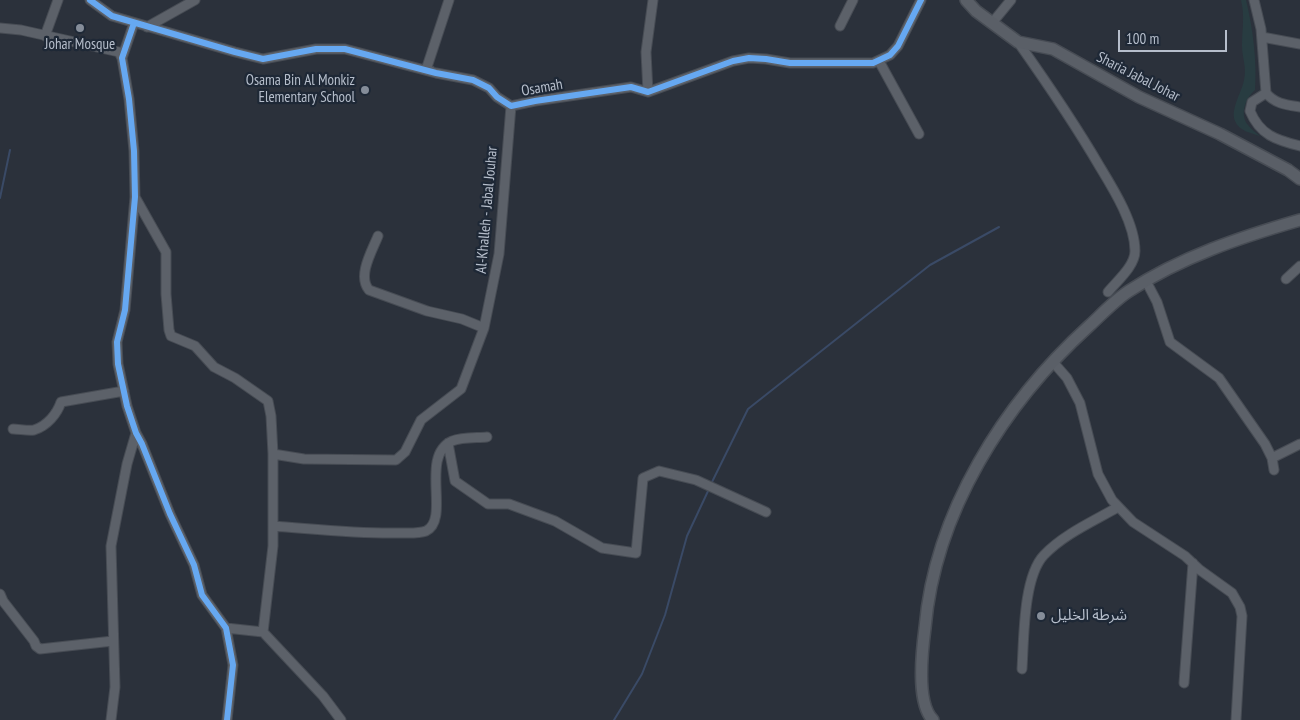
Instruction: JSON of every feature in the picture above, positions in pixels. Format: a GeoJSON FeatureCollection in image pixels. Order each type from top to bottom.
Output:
{"type":"FeatureCollection","features":[{"type":"Feature","properties":{"kind":"street"},"geometry":{"type":"LineString","coordinates":[[45,36],[58,0]]}},
{"type":"Feature","properties":{"kind":"street","name":"Osamah"},"geometry":{"type":"LineString","coordinates":[[90,0],[112,16],[263,59],[316,49],[335,48],[479,82],[511,106],[631,87],[648,92],[733,61],[749,58],[790,63],[867,64],[879,61]]}},
{"type":"Feature","properties":{"kind":"street"},"geometry":{"type":"LineString","coordinates":[[147,27],[195,0]]}},
{"type":"Feature","properties":{"kind":"street"},"geometry":{"type":"LineString","coordinates":[[436,73],[426,70],[449,0]]}},
{"type":"Feature","properties":{"kind":"street"},"geometry":{"type":"LineString","coordinates":[[648,92],[646,52],[653,0]]}},
{"type":"Feature","properties":{"kind":"street"},"geometry":{"type":"LineString","coordinates":[[840,26],[853,0]]}},
{"type":"Feature","properties":{"kind":"street"},"geometry":{"type":"LineString","coordinates":[[919,134],[879,61],[890,55],[898,46],[921,0]]}},
{"type":"Feature","properties":{"kind":"street","name":"Sharia Jabal Johar"},"geometry":{"type":"LineString","coordinates":[[966,0],[976,11],[1018,42],[1053,49],[1139,97],[1220,134],[1300,178]]}},
{"type":"Feature","properties":{"kind":"street"},"geometry":{"type":"LineString","coordinates":[[992,23],[1011,0]]}},
{"type":"Feature","properties":{"kind":"street"},"geometry":{"type":"LineString","coordinates":[[1254,0],[1262,37],[1266,92],[1275,101],[1300,107]]}},
{"type":"Feature","properties":{"kind":"street"},"geometry":{"type":"LineString","coordinates":[[122,58],[134,23]]}},
{"type":"Feature","properties":{"kind":"street"},"geometry":{"type":"LineString","coordinates":[[0,28],[21,30],[119,52],[122,58],[129,99],[134,151],[135,197],[125,310],[117,342],[118,364],[136,433],[194,565],[202,595],[226,628],[233,665],[227,720]]}},
{"type":"Feature","properties":{"kind":"street"},"geometry":{"type":"LineString","coordinates":[[1262,37],[1300,44]]}},
{"type":"Feature","properties":{"kind":"street"},"geometry":{"type":"LineString","coordinates":[[1018,42],[1081,134],[1129,219],[1135,251],[1132,264],[1108,292]]}},
{"type":"Feature","properties":{"kind":"street"},"geometry":{"type":"LineString","coordinates":[[1266,92],[1252,102],[1250,106],[1250,111],[1257,125],[1273,138],[1300,146]]}},
{"type":"Feature","properties":{"kind":"street","name":"Al-Khalleh - Jabal Jouhar"},"geometry":{"type":"LineString","coordinates":[[273,454],[304,459],[389,461],[399,459],[406,452],[421,420],[461,389],[484,328],[493,292],[499,254],[511,106]]}},
{"type":"Feature","properties":{"kind":"street"},"geometry":{"type":"LineString","coordinates":[[135,197],[166,252],[166,294],[170,334],[176,339],[194,346],[214,367],[235,378],[268,400],[271,416],[273,454],[273,546],[263,632]]}},
{"type":"Feature","properties":{"kind":"street"},"geometry":{"type":"LineString","coordinates":[[933,720],[927,714],[924,704],[923,643],[927,604],[937,562],[953,516],[980,460],[1019,402],[1082,332],[1127,292],[1189,258],[1300,220]]}},
{"type":"Feature","properties":{"kind":"street"},"geometry":{"type":"LineString","coordinates":[[378,236],[364,275],[365,283],[369,290],[427,311],[462,319],[484,328]]}},
{"type":"Feature","properties":{"kind":"street"},"geometry":{"type":"LineString","coordinates":[[1286,279],[1300,266]]}},
{"type":"Feature","properties":{"kind":"street"},"geometry":{"type":"LineString","coordinates":[[1146,281],[1157,302],[1170,342],[1219,378],[1265,444],[1272,458],[1274,470]]}},
{"type":"Feature","properties":{"kind":"street"},"geometry":{"type":"LineString","coordinates":[[1053,362],[1067,378],[1080,403],[1098,474],[1104,487],[1118,507],[1147,533],[1185,556],[1200,570],[1232,593],[1240,607],[1242,616],[1236,720]]}},
{"type":"Feature","properties":{"kind":"street"},"geometry":{"type":"LineString","coordinates":[[13,429],[33,430],[47,422],[58,412],[61,402],[124,392]]}},
{"type":"Feature","properties":{"kind":"street"},"geometry":{"type":"LineString","coordinates":[[111,720],[115,687],[111,546],[136,433]]}},
{"type":"Feature","properties":{"kind":"street"},"geometry":{"type":"LineString","coordinates":[[273,526],[389,533],[418,533],[427,530],[433,524],[435,518],[437,459],[442,450],[448,443],[457,439],[486,437]]}},
{"type":"Feature","properties":{"kind":"street"},"geometry":{"type":"LineString","coordinates":[[448,443],[455,482],[488,504],[509,504],[555,521],[602,548],[636,553],[643,478],[659,471],[696,480],[766,512]]}},
{"type":"Feature","properties":{"kind":"street"},"geometry":{"type":"LineString","coordinates":[[1272,458],[1300,444]]}},
{"type":"Feature","properties":{"kind":"street"},"geometry":{"type":"LineString","coordinates":[[1022,669],[1025,616],[1030,586],[1036,566],[1055,545],[1118,507]]}},
{"type":"Feature","properties":{"kind":"street"},"geometry":{"type":"LineString","coordinates":[[1184,683],[1193,563]]}},
{"type":"Feature","properties":{"kind":"street"},"geometry":{"type":"LineString","coordinates":[[0,594],[3,601],[40,649],[113,640]]}},
{"type":"Feature","properties":{"kind":"street"},"geometry":{"type":"LineString","coordinates":[[226,628],[263,632],[326,699],[341,720]]}},
{"type":"Feature","properties":{"kind":"green space"},"geometry":{"type":"Polygon","coordinates":[[[1241,0],[1246,0],[1254,45],[1255,67],[1255,90],[1246,102],[1244,116],[1248,125],[1260,136],[1239,127],[1234,116],[1235,106],[1245,76],[1241,0]]]}},
{"type":"Feature","properties":{"kind":"waterway"},"geometry":{"type":"LineString","coordinates":[[0,198],[10,150]]}},
{"type":"Feature","properties":{"kind":"waterway"},"geometry":{"type":"LineString","coordinates":[[711,484],[748,409],[930,265],[999,227]]}},
{"type":"Feature","properties":{"kind":"waterway"},"geometry":{"type":"LineString","coordinates":[[614,720],[642,674],[665,615],[687,536],[709,489]]}},
{"type":"Feature","properties":{"kind":"cycle path"},"geometry":{"type":"LineString","coordinates":[[90,0],[112,16],[263,59],[316,49],[345,49],[436,73],[473,80],[489,88],[497,97],[511,106],[631,87],[648,92],[733,61],[749,58],[790,63],[873,63],[890,55],[898,46],[921,0]]}},
{"type":"Feature","properties":{"kind":"cycle path"},"geometry":{"type":"LineString","coordinates":[[134,23],[122,58],[129,99],[134,151],[135,197],[125,310],[117,342],[118,364],[127,406],[136,433],[194,565],[202,595],[226,628],[233,665],[227,720]]}},
{"type":"Feature","properties":{"kind":"place","name":"Johar Mosque"},"geometry":{"type":"Point","coordinates":[80,28]}},
{"type":"Feature","properties":{"kind":"place","name":"Osama Bin Al Monkiz Elementary School"},"geometry":{"type":"Point","coordinates":[365,90]}},
{"type":"Feature","properties":{"kind":"place","name":"شرطة الخليل"},"geometry":{"type":"Point","coordinates":[1041,616]}}]}
